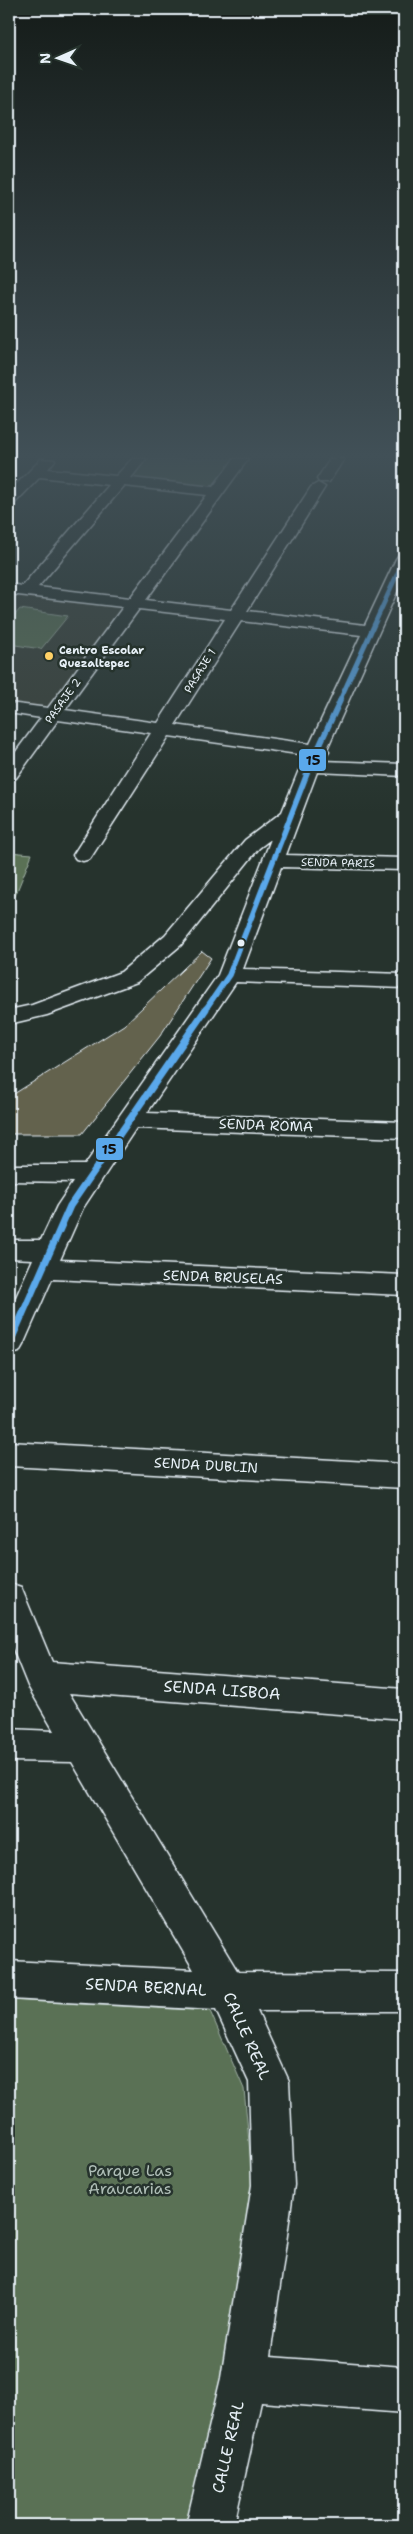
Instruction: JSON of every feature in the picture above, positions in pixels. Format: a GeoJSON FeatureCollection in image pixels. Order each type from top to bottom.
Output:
{"type":"FeatureCollection","features":[{"type":"Feature","properties":{"kind":"street"},"geometry":{"type":"LineString","coordinates":[[26,591],[38,577]]}},
{"type":"Feature","properties":{"kind":"street","name":"PASAJE 2"},"geometry":{"type":"LineString","coordinates":[[9,774],[154,577]]}},
{"type":"Feature","properties":{"kind":"street","name":"PASAJE 1"},"geometry":{"type":"LineString","coordinates":[[83,855],[260,577]]}},
{"type":"Feature","properties":{"kind":"street"},"geometry":{"type":"LineString","coordinates":[[12,1332],[70,1206],[229,975],[290,815],[396,577]]}},
{"type":"Feature","properties":{"kind":"street"},"geometry":{"type":"LineString","coordinates":[[9,589],[373,631]]}},
{"type":"Feature","properties":{"kind":"street"},"geometry":{"type":"LineString","coordinates":[[9,708],[162,730],[314,759],[404,770]]}},
{"type":"Feature","properties":{"kind":"street"},"geometry":{"type":"LineString","coordinates":[[9,1016],[39,1010],[129,977],[172,940],[252,844],[290,815]]}},
{"type":"Feature","properties":{"kind":"street","name":"SENDA PARIS"},"geometry":{"type":"LineString","coordinates":[[272,861],[404,864]]}},
{"type":"Feature","properties":{"kind":"street"},"geometry":{"type":"LineString","coordinates":[[229,975],[404,981]]}},
{"type":"Feature","properties":{"kind":"street","name":"SENDA ROMA"},"geometry":{"type":"LineString","coordinates":[[128,1120],[404,1130]]}},
{"type":"Feature","properties":{"kind":"street"},"geometry":{"type":"LineString","coordinates":[[9,1173],[92,1174]]}},
{"type":"Feature","properties":{"kind":"street"},"geometry":{"type":"LineString","coordinates":[[9,1249],[46,1260]]}},
{"type":"Feature","properties":{"kind":"street","name":"SENDA BRUSELAS"},"geometry":{"type":"LineString","coordinates":[[46,1260],[404,1285]]}},
{"type":"Feature","properties":{"kind":"street","name":"SENDA DUBLIN"},"geometry":{"type":"LineString","coordinates":[[9,1454],[404,1476]]}},
{"type":"Feature","properties":{"kind":"street","name":"CALLE REAL"},"geometry":{"type":"LineString","coordinates":[[13,1618],[40,1676],[228,1991],[269,2081],[274,2185],[244,2378],[210,2525]]}},
{"type":"Feature","properties":{"kind":"street","name":"SENDA LISBOA"},"geometry":{"type":"LineString","coordinates":[[40,1676],[404,1704]]}},
{"type":"Feature","properties":{"kind":"street"},"geometry":{"type":"LineString","coordinates":[[9,1744],[83,1748]]}},
{"type":"Feature","properties":{"kind":"street","name":"SENDA BERNAL"},"geometry":{"type":"LineString","coordinates":[[9,1980],[228,1991],[404,1992]]}},
{"type":"Feature","properties":{"kind":"street"},"geometry":{"type":"LineString","coordinates":[[244,2378],[404,2390]]}},
{"type":"Feature","properties":{"kind":"shaded area","name":"Centro Escolar Quezaltepec"},"geometry":{"type":"Polygon","coordinates":[[[9,592],[127,606],[48,710],[9,705],[9,592]]]}},
{"type":"Feature","properties":{"kind":"green space"},"geometry":{"type":"Polygon","coordinates":[[[20,609],[68,616],[41,649],[9,644],[9,622],[20,609]]]}},
{"type":"Feature","properties":{"kind":"green space"},"geometry":{"type":"Polygon","coordinates":[[[9,852],[32,854],[9,911],[9,852]]]}},
{"type":"Feature","properties":{"kind":"green space","name":"Parque Las Araucarias"},"geometry":{"type":"Polygon","coordinates":[[[9,2000],[210,2011],[244,2089],[253,2185],[221,2377],[187,2525],[9,2525],[9,2000]]]}},
{"type":"Feature","properties":{"kind":"building"},"geometry":{"type":"Polygon","coordinates":[[[202,951],[211,958],[160,1036],[82,1134],[9,1134],[9,1097],[124,1025],[202,951]]]}},
{"type":"Feature","properties":{"kind":"transit line","name":"15"},"geometry":{"type":"LineString","coordinates":[[9,1345],[70,1206],[229,975],[310,766],[396,577]]}},
{"type":"Feature","properties":{"kind":"place","name":"Centro Escolar Quezaltepec"},"geometry":{"type":"Point","coordinates":[49,656]}}]}
